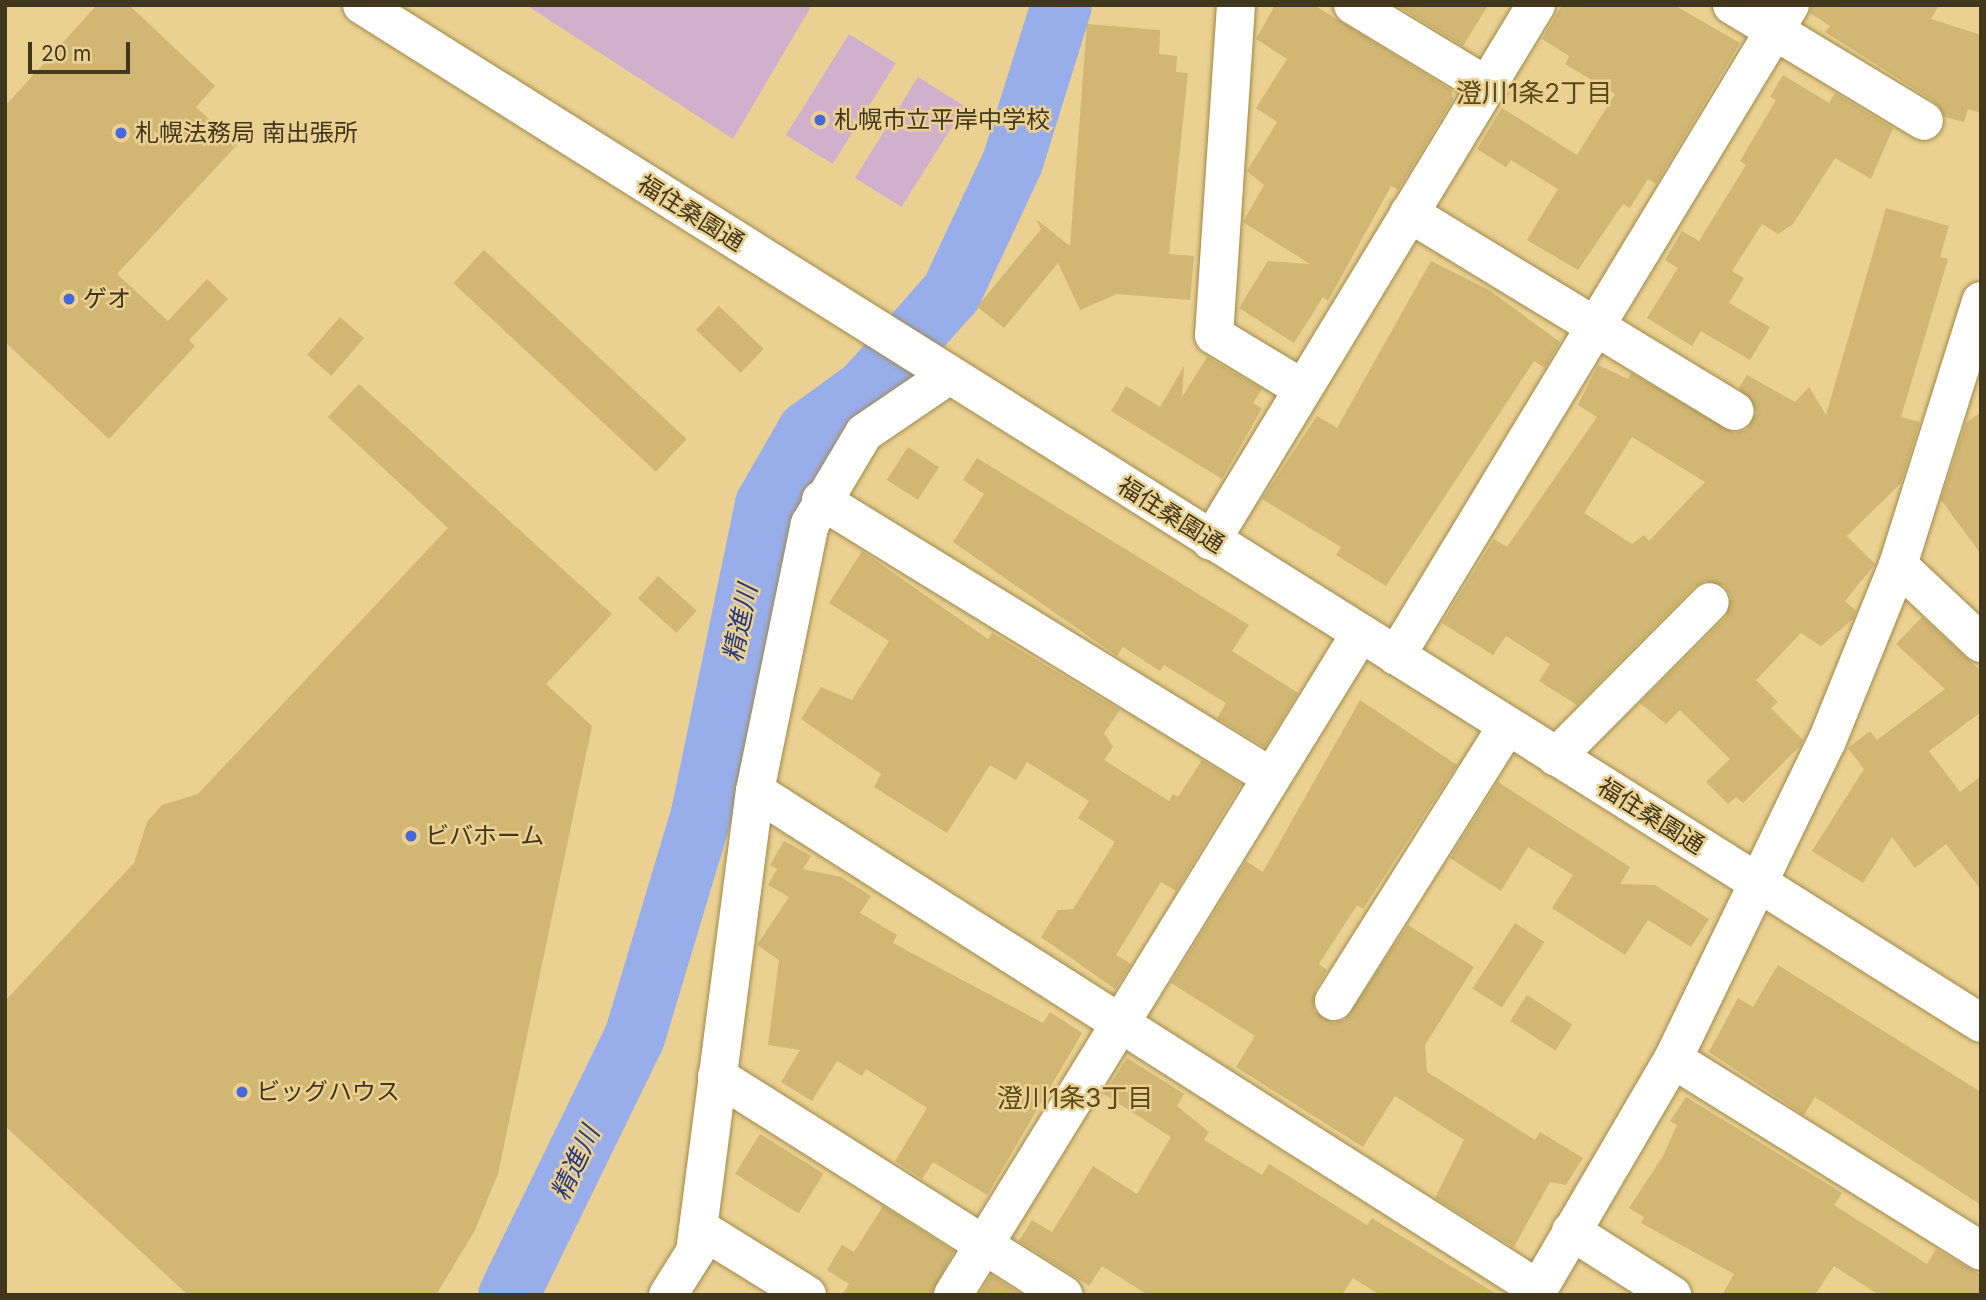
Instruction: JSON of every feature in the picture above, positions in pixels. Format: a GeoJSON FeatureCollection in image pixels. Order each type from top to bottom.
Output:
{"type":"FeatureCollection","features":[{"type":"Feature","properties":{"kind":"street","name":"福住桑園通"},"geometry":{"type":"LineString","coordinates":[[362,5],[1981,1023]]}},
{"type":"Feature","properties":{"kind":"street"},"geometry":{"type":"LineString","coordinates":[[1236,5],[1214,335],[1303,389]]}},
{"type":"Feature","properties":{"kind":"street"},"geometry":{"type":"LineString","coordinates":[[1353,5],[1487,86]]}},
{"type":"Feature","properties":{"kind":"street"},"geometry":{"type":"LineString","coordinates":[[1211,541],[1536,5]]}},
{"type":"Feature","properties":{"kind":"street"},"geometry":{"type":"LineString","coordinates":[[1731,5],[1783,18],[1924,121]]}},
{"type":"Feature","properties":{"kind":"street"},"geometry":{"type":"LineString","coordinates":[[1396,656],[1783,18]]}},
{"type":"Feature","properties":{"kind":"street"},"geometry":{"type":"LineString","coordinates":[[1409,213],[1735,411]]}},
{"type":"Feature","properties":{"kind":"street"},"geometry":{"type":"LineString","coordinates":[[755,791],[1119,1022],[1536,1292],[1673,1059],[1869,645],[1972,371],[1981,300]]}},
{"type":"Feature","properties":{"kind":"street"},"geometry":{"type":"LineString","coordinates":[[668,1295],[688,1268],[699,1228],[755,791],[810,524],[821,500],[864,433],[920,357]]}},
{"type":"Feature","properties":{"kind":"street"},"geometry":{"type":"LineString","coordinates":[[821,500],[1271,777]]}},
{"type":"Feature","properties":{"kind":"street"},"geometry":{"type":"LineString","coordinates":[[1898,565],[1981,643]]}},
{"type":"Feature","properties":{"kind":"street"},"geometry":{"type":"LineString","coordinates":[[1556,757],[1710,602]]}},
{"type":"Feature","properties":{"kind":"street"},"geometry":{"type":"LineString","coordinates":[[953,1295],[1360,634]]}},
{"type":"Feature","properties":{"kind":"street"},"geometry":{"type":"LineString","coordinates":[[1334,1001],[1507,726]]}},
{"type":"Feature","properties":{"kind":"street"},"geometry":{"type":"LineString","coordinates":[[1673,1059],[1981,1251]]}},
{"type":"Feature","properties":{"kind":"street"},"geometry":{"type":"LineString","coordinates":[[717,1076],[1063,1295]]}},
{"type":"Feature","properties":{"kind":"street"},"geometry":{"type":"LineString","coordinates":[[699,1228],[807,1295]]}},
{"type":"Feature","properties":{"kind":"street"},"geometry":{"type":"LineString","coordinates":[[1571,1231],[1672,1295]]}},
{"type":"Feature","properties":{"kind":"shaded area"},"geometry":{"type":"Polygon","coordinates":[[[526,5],[812,5],[733,139],[526,5]]]}},
{"type":"Feature","properties":{"kind":"shaded area"},"geometry":{"type":"Polygon","coordinates":[[[849,34],[896,63],[833,164],[786,135],[849,34]]]}},
{"type":"Feature","properties":{"kind":"shaded area"},"geometry":{"type":"Polygon","coordinates":[[[918,77],[965,106],[902,207],[855,178],[918,77]]]}},
{"type":"Feature","properties":{"kind":"building"},"geometry":{"type":"Polygon","coordinates":[[[97,5],[129,5],[215,86],[196,107],[237,145],[117,274],[168,321],[207,279],[228,299],[189,340],[195,346],[109,439],[5,342],[5,106],[97,5]]]}},
{"type":"Feature","properties":{"kind":"building"},"geometry":{"type":"Polygon","coordinates":[[[1275,5],[1314,5],[1451,90],[1453,99],[1398,190],[1391,186],[1328,301],[1323,297],[1294,343],[1239,308],[1268,261],[1310,264],[1243,222],[1264,185],[1247,171],[1277,122],[1256,108],[1287,59],[1256,39],[1275,5]]]}},
{"type":"Feature","properties":{"kind":"building"},"geometry":{"type":"Polygon","coordinates":[[[1396,5],[1488,5],[1463,46],[1396,5]]]}},
{"type":"Feature","properties":{"kind":"building"},"geometry":{"type":"Polygon","coordinates":[[[1562,5],[1674,5],[1740,43],[1656,184],[1648,179],[1630,208],[1623,204],[1578,270],[1527,240],[1558,189],[1511,160],[1506,167],[1477,149],[1502,108],[1577,155],[1615,94],[1565,64],[1569,56],[1542,39],[1562,5]]]}},
{"type":"Feature","properties":{"kind":"building"},"geometry":{"type":"Polygon","coordinates":[[[1812,5],[1939,5],[1931,19],[1981,35],[1981,113],[1968,109],[1964,122],[1945,117],[1935,102],[1825,32],[1830,26],[1810,13],[1812,5]]]}},
{"type":"Feature","properties":{"kind":"building"},"geometry":{"type":"Polygon","coordinates":[[[1087,24],[1160,30],[1159,54],[1177,56],[1176,72],[1188,73],[1169,254],[1194,256],[1190,300],[1117,294],[1080,310],[1058,263],[1004,328],[977,307],[1041,229],[1036,219],[1070,246],[1087,24]]]}},
{"type":"Feature","properties":{"kind":"building"},"geometry":{"type":"Polygon","coordinates":[[[1783,75],[1829,103],[1835,93],[1893,128],[1871,179],[1835,158],[1793,224],[1778,234],[1762,224],[1732,271],[1744,278],[1729,303],[1770,327],[1750,360],[1701,331],[1692,346],[1647,318],[1678,268],[1665,260],[1682,231],[1699,241],[1746,165],[1740,161],[1776,100],[1770,97],[1783,75]]]}},
{"type":"Feature","properties":{"kind":"building"},"geometry":{"type":"Polygon","coordinates":[[[1886,208],[1949,226],[1940,257],[1948,259],[1901,417],[1920,422],[1901,483],[1847,536],[1875,564],[1845,601],[1856,611],[1853,619],[1821,646],[1801,633],[1756,680],[1778,702],[1771,708],[1803,740],[1743,803],[1736,797],[1728,804],[1706,782],[1730,759],[1680,710],[1666,724],[1640,703],[1726,617],[1731,597],[1725,586],[1705,581],[1694,587],[1577,705],[1539,681],[1550,664],[1506,636],[1493,655],[1442,623],[1494,539],[1507,547],[1597,417],[1578,405],[1598,365],[1628,379],[1631,373],[1734,433],[1746,430],[1757,412],[1739,388],[1747,375],[1795,402],[1809,387],[1826,415],[1886,208]],[[1632,437],[1584,513],[1632,544],[1644,535],[1649,541],[1705,482],[1632,437]]]}},
{"type":"Feature","properties":{"kind":"building"},"geometry":{"type":"Polygon","coordinates":[[[484,250],[687,439],[656,472],[453,283],[484,250]]]}},
{"type":"Feature","properties":{"kind":"building"},"geometry":{"type":"Polygon","coordinates":[[[1431,261],[1489,290],[1560,342],[1545,368],[1534,361],[1386,586],[1336,555],[1341,547],[1262,499],[1317,416],[1337,428],[1431,261]]]}},
{"type":"Feature","properties":{"kind":"building"},"geometry":{"type":"Polygon","coordinates":[[[719,306],[764,349],[741,373],[696,330],[719,306]]]}},
{"type":"Feature","properties":{"kind":"building"},"geometry":{"type":"Polygon","coordinates":[[[340,317],[364,338],[331,376],[307,355],[340,317]]]}},
{"type":"Feature","properties":{"kind":"building"},"geometry":{"type":"Polygon","coordinates":[[[1207,357],[1262,389],[1253,403],[1262,408],[1222,479],[1111,411],[1126,386],[1160,407],[1184,366],[1182,397],[1207,357]]]}},
{"type":"Feature","properties":{"kind":"building"},"geometry":{"type":"Polygon","coordinates":[[[359,384],[612,614],[546,684],[592,726],[498,1174],[474,1232],[436,1295],[188,1295],[5,1126],[5,1001],[134,863],[147,822],[162,805],[198,794],[448,528],[328,417],[359,384]]]}},
{"type":"Feature","properties":{"kind":"building"},"geometry":{"type":"Polygon","coordinates":[[[1981,412],[1981,554],[1941,500],[1966,423],[1981,412]]]}},
{"type":"Feature","properties":{"kind":"building"},"geometry":{"type":"Polygon","coordinates":[[[908,447],[939,467],[918,500],[887,480],[908,447]]]}},
{"type":"Feature","properties":{"kind":"building"},"geometry":{"type":"Polygon","coordinates":[[[977,458],[1249,625],[1232,651],[1298,693],[1265,747],[1217,718],[1226,703],[1164,665],[1160,671],[1123,647],[1117,656],[953,542],[984,494],[963,480],[977,458]]]}},
{"type":"Feature","properties":{"kind":"building"},"geometry":{"type":"Polygon","coordinates":[[[862,551],[988,639],[992,633],[1120,710],[1104,733],[1113,747],[1104,760],[1169,801],[1173,794],[1178,797],[1202,760],[1241,784],[1176,891],[1161,882],[1116,955],[1131,964],[1115,989],[1041,937],[1058,910],[1073,909],[1115,842],[1078,818],[1089,801],[1027,762],[1016,780],[990,765],[947,833],[874,787],[881,774],[801,719],[821,687],[852,700],[889,641],[829,603],[862,551]]]}},
{"type":"Feature","properties":{"kind":"building"},"geometry":{"type":"Polygon","coordinates":[[[658,576],[697,611],[677,633],[638,598],[658,576]]]}},
{"type":"Feature","properties":{"kind":"building"},"geometry":{"type":"Polygon","coordinates":[[[1922,617],[1981,671],[1981,712],[1929,751],[1960,792],[1981,776],[1981,890],[1946,844],[1915,868],[1892,837],[1863,883],[1812,851],[1864,769],[1848,748],[1870,731],[1877,740],[1945,689],[1896,644],[1922,617]]]}},
{"type":"Feature","properties":{"kind":"building"},"geometry":{"type":"Polygon","coordinates":[[[1360,700],[1457,765],[1363,909],[1357,905],[1319,964],[1327,970],[1315,990],[1314,1011],[1333,1023],[1345,1020],[1408,925],[1474,967],[1425,1045],[1427,1072],[1535,1140],[1540,1132],[1583,1158],[1566,1185],[1550,1182],[1514,1247],[1435,1198],[1464,1140],[1395,1096],[1363,1147],[1236,1067],[1255,1036],[1171,983],[1246,861],[1263,872],[1360,700]]]}},
{"type":"Feature","properties":{"kind":"building"},"geometry":{"type":"Polygon","coordinates":[[[1498,782],[1630,867],[1620,884],[1655,885],[1709,919],[1691,947],[1648,920],[1625,955],[1552,908],[1573,875],[1528,847],[1501,891],[1450,858],[1498,782]]]}},
{"type":"Feature","properties":{"kind":"building"},"geometry":{"type":"Polygon","coordinates":[[[784,841],[811,856],[803,869],[841,877],[871,896],[860,913],[897,935],[893,943],[1043,1023],[1050,1012],[1082,1033],[987,1195],[933,1162],[922,1179],[895,1161],[927,1108],[866,1069],[862,1076],[837,1061],[812,1101],[781,1082],[800,1050],[768,1045],[779,960],[757,945],[789,897],[768,885],[777,869],[770,865],[784,841]]]}},
{"type":"Feature","properties":{"kind":"building"},"geometry":{"type":"Polygon","coordinates":[[[1515,923],[1544,942],[1502,1007],[1473,988],[1515,923]]]}},
{"type":"Feature","properties":{"kind":"building"},"geometry":{"type":"Polygon","coordinates":[[[1778,965],[1981,1092],[1981,1205],[1815,1097],[1804,1115],[1709,1052],[1738,998],[1753,1007],[1778,965]]]}},
{"type":"Feature","properties":{"kind":"building"},"geometry":{"type":"Polygon","coordinates":[[[1527,995],[1572,1024],[1555,1050],[1510,1021],[1527,995]]]}},
{"type":"Feature","properties":{"kind":"building"},"geometry":{"type":"Polygon","coordinates":[[[1127,1058],[1184,1094],[1177,1106],[1209,1132],[1204,1140],[1262,1175],[1269,1164],[1367,1225],[1372,1218],[1498,1295],[1380,1295],[1353,1278],[1342,1295],[1148,1295],[1102,1266],[1089,1286],[1019,1241],[1032,1220],[1052,1232],[1093,1166],[1137,1194],[1171,1137],[1104,1094],[1127,1058]]]}},
{"type":"Feature","properties":{"kind":"building"},"geometry":{"type":"Polygon","coordinates":[[[1686,1097],[1842,1193],[1834,1205],[1927,1264],[1936,1249],[1981,1275],[1981,1295],[1879,1295],[1834,1266],[1815,1295],[1722,1295],[1734,1274],[1641,1223],[1644,1217],[1629,1208],[1663,1156],[1677,1125],[1670,1121],[1686,1097]]]}},
{"type":"Feature","properties":{"kind":"building"},"geometry":{"type":"Polygon","coordinates":[[[760,1134],[824,1174],[799,1214],[735,1174],[760,1134]]]}},
{"type":"Feature","properties":{"kind":"building"},"geometry":{"type":"Polygon","coordinates":[[[883,1206],[954,1251],[931,1295],[842,1295],[849,1284],[827,1270],[842,1245],[854,1252],[883,1206]]]}},
{"type":"Feature","properties":{"kind":"building"},"geometry":{"type":"Polygon","coordinates":[[[991,1275],[1023,1295],[979,1295],[991,1275]]]}},
{"type":"Feature","properties":{"kind":"waterway","name":"精進川"},"geometry":{"type":"LineString","coordinates":[[508,1295],[634,1037],[701,813],[765,504],[807,431],[865,389],[951,292],[1012,162],[1061,5]]}},
{"type":"Feature","properties":{"kind":"place","name":"札幌市立平岸中学校"},"geometry":{"type":"Point","coordinates":[820,120]}},
{"type":"Feature","properties":{"kind":"place","name":"札幌法務局 南出張所"},"geometry":{"type":"Point","coordinates":[121,133]}},
{"type":"Feature","properties":{"kind":"place","name":"ゲオ"},"geometry":{"type":"Point","coordinates":[69,299]}},
{"type":"Feature","properties":{"kind":"place","name":"ビバホーム"},"geometry":{"type":"Point","coordinates":[411,836]}},
{"type":"Feature","properties":{"kind":"place","name":"ビッグハウス"},"geometry":{"type":"Point","coordinates":[242,1092]}},
{"type":"Feature","properties":{"kind":"district","name":"澄川1条2丁目"},"geometry":{"type":"Point","coordinates":[1534,93]}},
{"type":"Feature","properties":{"kind":"district","name":"澄川1条3丁目"},"geometry":{"type":"Point","coordinates":[1075,1098]}}]}
